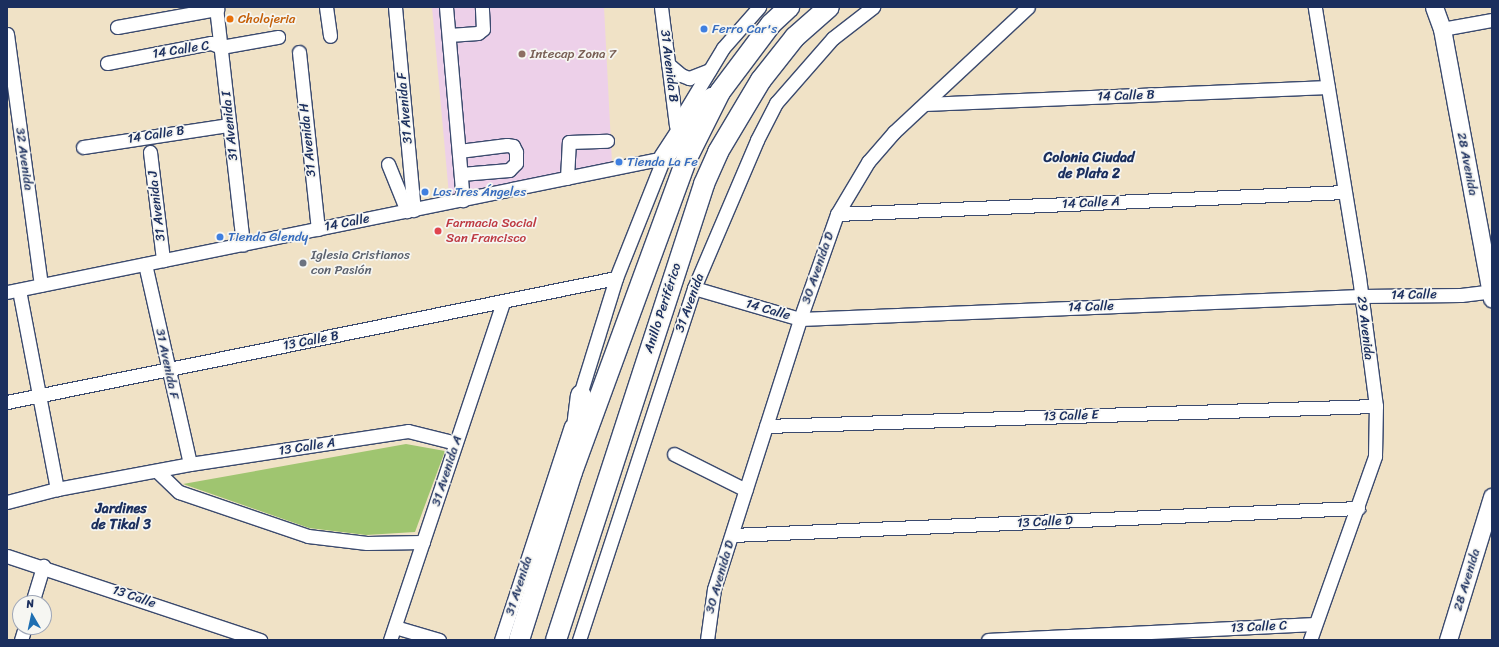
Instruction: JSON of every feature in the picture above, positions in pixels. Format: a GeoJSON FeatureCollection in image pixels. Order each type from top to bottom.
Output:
{"type":"FeatureCollection","features":[{"type":"Feature","properties":{"kind":"highway"},"geometry":{"type":"LineString","coordinates":[[518,640],[572,472],[683,166],[720,92],[766,30],[789,7]]}},
{"type":"Feature","properties":{"kind":"highway","name":"Anillo Periférico"},"geometry":{"type":"LineString","coordinates":[[556,640],[704,184],[722,145],[761,80],[795,37],[829,7]]}},
{"type":"Feature","properties":{"kind":"highway"},"geometry":{"type":"LineString","coordinates":[[664,158],[694,112],[720,92]]}},
{"type":"Feature","properties":{"kind":"highway"},"geometry":{"type":"LineString","coordinates":[[572,472],[581,395]]}},
{"type":"Feature","properties":{"kind":"main road","name":"28 Avenida"},"geometry":{"type":"LineString","coordinates":[[1434,7],[1442,29],[1491,287]]}},
{"type":"Feature","properties":{"kind":"main road","name":"28 Avenida"},"geometry":{"type":"LineString","coordinates":[[1442,29],[1444,7]]}},
{"type":"Feature","properties":{"kind":"main road","name":"28 Avenida"},"geometry":{"type":"LineString","coordinates":[[1448,640],[1492,497]]}},
{"type":"Feature","properties":{"kind":"street"},"geometry":{"type":"LineString","coordinates":[[326,7],[330,36]]}},
{"type":"Feature","properties":{"kind":"street","name":"31 Avenida F"},"geometry":{"type":"LineString","coordinates":[[395,7],[411,210]]}},
{"type":"Feature","properties":{"kind":"street"},"geometry":{"type":"LineString","coordinates":[[446,7],[463,200]]}},
{"type":"Feature","properties":{"kind":"street"},"geometry":{"type":"LineString","coordinates":[[449,35],[478,33],[483,29],[482,7]]}},
{"type":"Feature","properties":{"kind":"street","name":"31 Avenida B"},"geometry":{"type":"LineString","coordinates":[[661,7],[676,126]]}},
{"type":"Feature","properties":{"kind":"street","name":"31 Avenida"},"geometry":{"type":"LineString","coordinates":[[501,640],[581,395],[616,278],[676,126],[723,48],[759,7]]}},
{"type":"Feature","properties":{"kind":"street","name":"31 Avenida"},"geometry":{"type":"LineString","coordinates":[[579,640],[694,288],[757,140],[776,103],[833,38],[873,7]]}},
{"type":"Feature","properties":{"kind":"street","name":"30 Avenida D"},"geometry":{"type":"LineString","coordinates":[[707,640],[714,589],[800,319],[837,214],[868,162],[894,132],[1028,7]]}},
{"type":"Feature","properties":{"kind":"street","name":"29 Avenida"},"geometry":{"type":"LineString","coordinates":[[1310,640],[1314,624],[1358,508],[1375,456],[1376,406],[1361,296],[1315,7]]}},
{"type":"Feature","properties":{"kind":"street"},"geometry":{"type":"LineString","coordinates":[[117,27],[216,8]]}},
{"type":"Feature","properties":{"kind":"street","name":"31 Avenida I"},"geometry":{"type":"LineString","coordinates":[[216,8],[243,244]]}},
{"type":"Feature","properties":{"kind":"street"},"geometry":{"type":"LineString","coordinates":[[1442,29],[1492,20]]}},
{"type":"Feature","properties":{"kind":"street","name":"32 Avenida"},"geometry":{"type":"LineString","coordinates":[[7,34],[41,285]]}},
{"type":"Feature","properties":{"kind":"street","name":"14 Calle C"},"geometry":{"type":"LineString","coordinates":[[108,63],[211,43],[221,47],[278,37]]}},
{"type":"Feature","properties":{"kind":"street","name":"31 Avenida H"},"geometry":{"type":"LineString","coordinates":[[299,52],[318,229]]}},
{"type":"Feature","properties":{"kind":"street"},"geometry":{"type":"LineString","coordinates":[[668,64],[682,75],[689,78],[710,70]]}},
{"type":"Feature","properties":{"kind":"street","name":"14 Calle B"},"geometry":{"type":"LineString","coordinates":[[925,104],[1328,87]]}},
{"type":"Feature","properties":{"kind":"street","name":"14 Calle B"},"geometry":{"type":"LineString","coordinates":[[83,147],[229,124]]}},
{"type":"Feature","properties":{"kind":"street"},"geometry":{"type":"LineString","coordinates":[[567,178],[569,142],[607,141]]}},
{"type":"Feature","properties":{"kind":"street"},"geometry":{"type":"LineString","coordinates":[[459,151],[507,145],[513,146],[516,152],[516,163],[509,170],[461,174]]}},
{"type":"Feature","properties":{"kind":"street","name":"31 Avenida J"},"geometry":{"type":"LineString","coordinates":[[150,152],[163,260]]}},
{"type":"Feature","properties":{"kind":"street","name":"14 Calle"},"geometry":{"type":"LineString","coordinates":[[13,291],[664,158]]}},
{"type":"Feature","properties":{"kind":"street"},"geometry":{"type":"LineString","coordinates":[[388,164],[411,210]]}},
{"type":"Feature","properties":{"kind":"street","name":"14 Calle A"},"geometry":{"type":"LineString","coordinates":[[837,214],[1345,192]]}},
{"type":"Feature","properties":{"kind":"street","name":"31 Avenida F"},"geometry":{"type":"LineString","coordinates":[[145,264],[190,464]]}},
{"type":"Feature","properties":{"kind":"street","name":"13 Calle B"},"geometry":{"type":"LineString","coordinates":[[7,402],[503,303],[616,278]]}},
{"type":"Feature","properties":{"kind":"street","name":"14 Calle"},"geometry":{"type":"LineString","coordinates":[[694,288],[800,319],[1361,296],[1461,295],[1491,287]]}},
{"type":"Feature","properties":{"kind":"street"},"geometry":{"type":"LineString","coordinates":[[13,291],[40,396],[57,489]]}},
{"type":"Feature","properties":{"kind":"street","name":"31 Avenida A"},"geometry":{"type":"LineString","coordinates":[[390,640],[503,303]]}},
{"type":"Feature","properties":{"kind":"street","name":"13 Calle E"},"geometry":{"type":"LineString","coordinates":[[766,426],[1376,406]]}},
{"type":"Feature","properties":{"kind":"street","name":"13 Calle A"},"geometry":{"type":"LineString","coordinates":[[7,502],[57,489],[158,472],[190,464],[408,431],[456,443]]}},
{"type":"Feature","properties":{"kind":"street"},"geometry":{"type":"LineString","coordinates":[[674,454],[746,490]]}},
{"type":"Feature","properties":{"kind":"street"},"geometry":{"type":"LineString","coordinates":[[158,472],[179,492],[308,536],[367,543],[423,542]]}},
{"type":"Feature","properties":{"kind":"street","name":"13 Calle D"},"geometry":{"type":"LineString","coordinates":[[732,535],[1358,508]]}},
{"type":"Feature","properties":{"kind":"street","name":"13 Calle"},"geometry":{"type":"LineString","coordinates":[[7,556],[43,566],[260,640]]}},
{"type":"Feature","properties":{"kind":"street"},"geometry":{"type":"LineString","coordinates":[[34,595],[43,566]]}},
{"type":"Feature","properties":{"kind":"street","name":"13 Calle C"},"geometry":{"type":"LineString","coordinates":[[988,640],[1314,624]]}},
{"type":"Feature","properties":{"kind":"street"},"geometry":{"type":"LineString","coordinates":[[395,627],[439,640]]}},
{"type":"Feature","properties":{"kind":"shaded area","name":"Intecap Zona 7"},"geometry":{"type":"Polygon","coordinates":[[[432,7],[604,7],[612,163],[449,195],[432,7]]]}},
{"type":"Feature","properties":{"kind":"green space"},"geometry":{"type":"Polygon","coordinates":[[[406,444],[445,451],[415,532],[366,535],[309,528],[183,484],[406,444]]]}},
{"type":"Feature","properties":{"kind":"place","name":"Cholojeria"},"geometry":{"type":"Point","coordinates":[230,19]}},
{"type":"Feature","properties":{"kind":"place","name":"Ferro Car's"},"geometry":{"type":"Point","coordinates":[704,29]}},
{"type":"Feature","properties":{"kind":"place","name":"Intecap Zona 7"},"geometry":{"type":"Point","coordinates":[522,54]}},
{"type":"Feature","properties":{"kind":"place","name":"Tienda La Fe"},"geometry":{"type":"Point","coordinates":[619,162]}},
{"type":"Feature","properties":{"kind":"place","name":"Los Tres Ángeles"},"geometry":{"type":"Point","coordinates":[425,192]}},
{"type":"Feature","properties":{"kind":"place","name":"Farmacia Social San Francisco"},"geometry":{"type":"Point","coordinates":[438,231]}},
{"type":"Feature","properties":{"kind":"place","name":"Tienda Glendy"},"geometry":{"type":"Point","coordinates":[220,237]}},
{"type":"Feature","properties":{"kind":"place","name":"Iglesia Cristianos con Pasión"},"geometry":{"type":"Point","coordinates":[303,263]}},
{"type":"Feature","properties":{"kind":"district","name":"Colonia Ciudad de Plata 2"},"geometry":{"type":"Point","coordinates":[1089,166]}},
{"type":"Feature","properties":{"kind":"district","name":"Jardines de Tikal 3"},"geometry":{"type":"Point","coordinates":[121,518]}}]}
